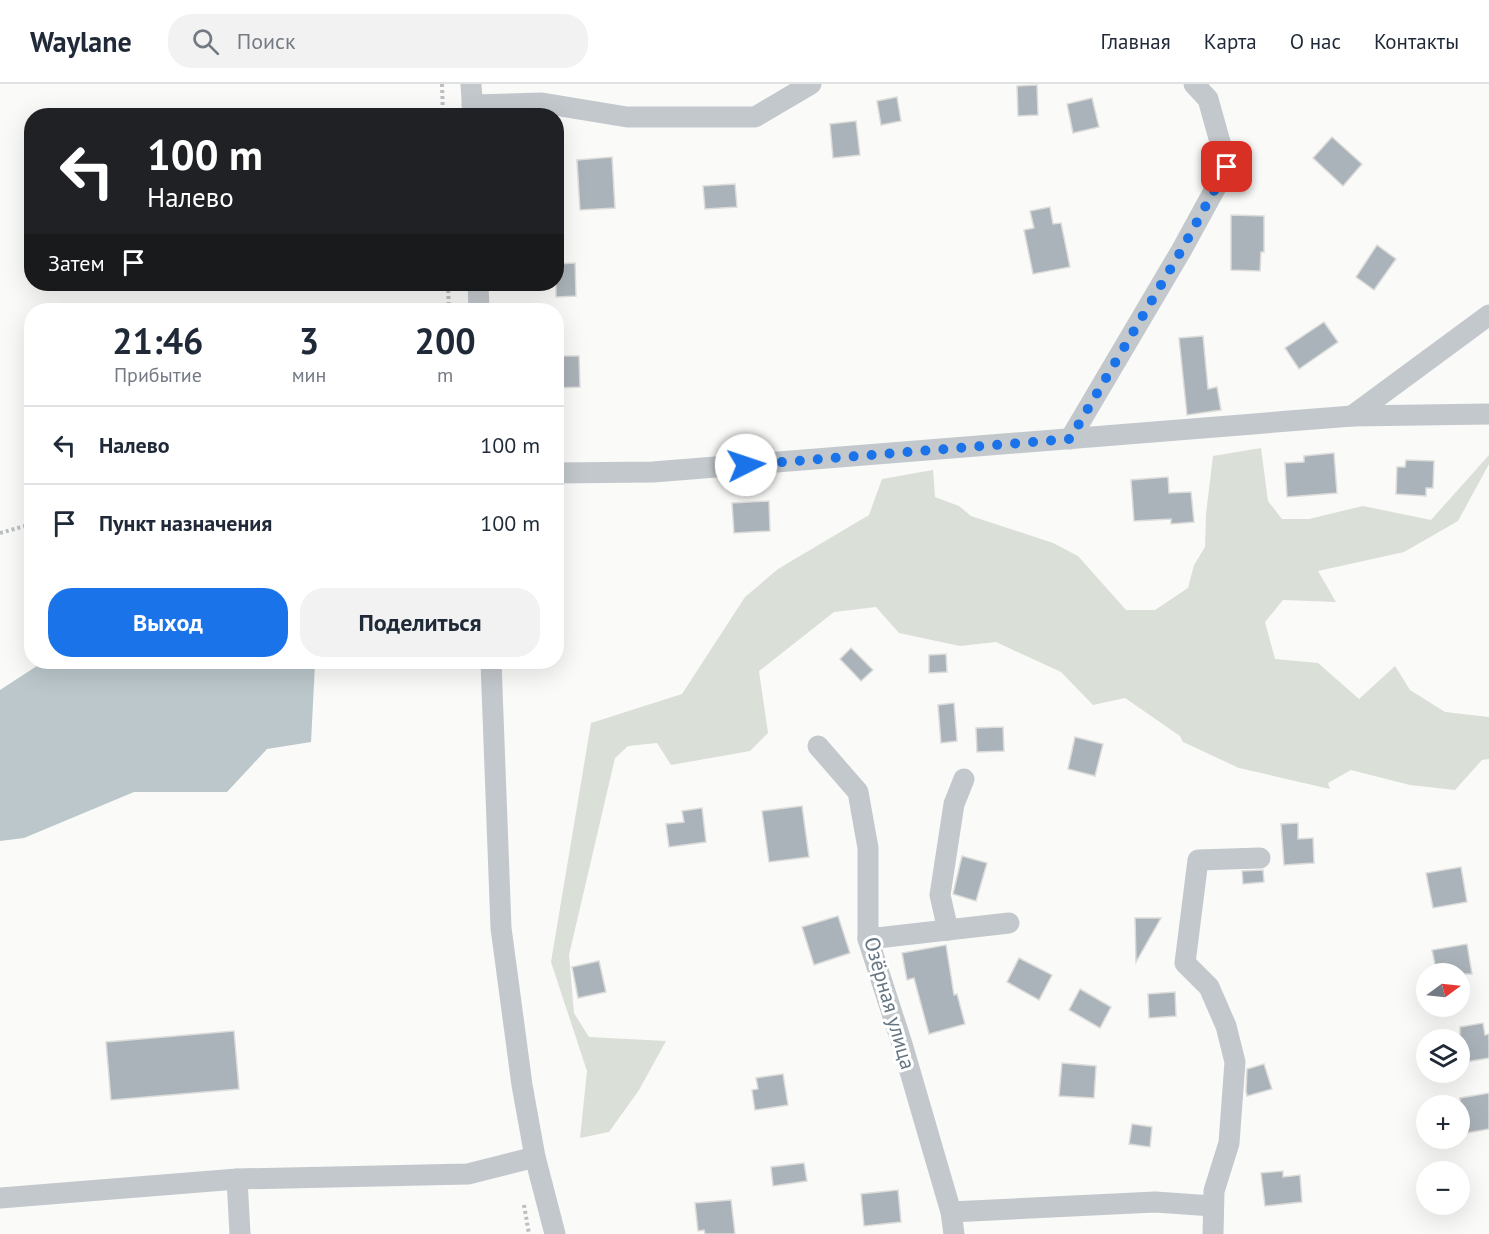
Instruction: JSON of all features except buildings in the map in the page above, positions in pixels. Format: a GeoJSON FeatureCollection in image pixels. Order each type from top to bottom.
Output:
{"type":"FeatureCollection","features":[{"type":"Feature","properties":{"kind":"street"},"geometry":{"type":"LineString","coordinates":[[471,84],[472,108]]}},
{"type":"Feature","properties":{"kind":"street"},"geometry":{"type":"LineString","coordinates":[[492,108],[542,103],[627,117],[755,117],[811,84]]}},
{"type":"Feature","properties":{"kind":"street"},"geometry":{"type":"LineString","coordinates":[[1070,439],[1181,251],[1227,167],[1208,99],[1194,84]]}},
{"type":"Feature","properties":{"kind":"street"},"geometry":{"type":"LineString","coordinates":[[1352,416],[1489,315]]}},
{"type":"Feature","properties":{"kind":"street"},"geometry":{"type":"LineString","coordinates":[[564,473],[653,472],[1352,416],[1489,414]]}},
{"type":"Feature","properties":{"kind":"street"},"geometry":{"type":"LineString","coordinates":[[491,669],[501,928],[522,1085],[535,1157],[555,1234]]}},
{"type":"Feature","properties":{"kind":"street","name":"Озёрная улица"},"geometry":{"type":"LineString","coordinates":[[818,746],[858,792],[868,848],[868,939],[902,1044],[951,1212],[954,1234]]}},
{"type":"Feature","properties":{"kind":"street"},"geometry":{"type":"LineString","coordinates":[[948,930],[940,895],[954,804],[964,779]]}},
{"type":"Feature","properties":{"kind":"street"},"geometry":{"type":"LineString","coordinates":[[1213,1234],[1214,1191],[1229,1143],[1235,1062],[1226,1026],[1209,987],[1185,963],[1198,860],[1260,858]]}},
{"type":"Feature","properties":{"kind":"street"},"geometry":{"type":"LineString","coordinates":[[868,939],[1009,923]]}},
{"type":"Feature","properties":{"kind":"street"},"geometry":{"type":"LineString","coordinates":[[0,1198],[237,1179],[468,1174],[535,1157]]}},
{"type":"Feature","properties":{"kind":"street"},"geometry":{"type":"LineString","coordinates":[[237,1179],[240,1234]]}},
{"type":"Feature","properties":{"kind":"street"},"geometry":{"type":"LineString","coordinates":[[951,1212],[1155,1202],[1213,1206]]}},
{"type":"Feature","properties":{"kind":"path"},"geometry":{"type":"LineString","coordinates":[[442,84],[443,108]]}},
{"type":"Feature","properties":{"kind":"path"},"geometry":{"type":"LineString","coordinates":[[0,533],[24,526]]}},
{"type":"Feature","properties":{"kind":"shaded area"},"geometry":{"type":"Polygon","coordinates":[[[1261,448],[1268,501],[1282,519],[1309,519],[1363,506],[1431,520],[1489,455],[1489,464],[1458,521],[1404,552],[1318,571],[1336,602],[1283,600],[1265,622],[1275,659],[1318,663],[1359,699],[1395,666],[1410,690],[1445,712],[1489,717],[1489,759],[1482,760],[1455,790],[1410,785],[1351,770],[1328,783],[1330,789],[1239,768],[1183,742],[1180,736],[1125,698],[1093,705],[1061,672],[996,642],[960,646],[899,633],[876,607],[834,612],[759,671],[768,733],[750,751],[671,765],[657,743],[628,746],[615,758],[569,955],[574,1013],[589,1037],[666,1041],[639,1090],[609,1132],[580,1138],[587,1071],[551,962],[591,723],[682,694],[745,597],[778,569],[869,515],[882,479],[933,470],[935,497],[959,506],[971,516],[1053,543],[1078,556],[1126,610],[1155,610],[1188,588],[1194,565],[1205,547],[1206,514],[1213,456],[1261,448]]]}},
{"type":"Feature","properties":{"kind":"shaded area"},"geometry":{"type":"Polygon","coordinates":[[[32,669],[315,669],[311,742],[267,749],[227,792],[134,792],[24,838],[0,841],[0,690],[32,669]]]}},
{"type":"Feature","properties":{"kind":"route"},"geometry":{"type":"LineString","coordinates":[[746,465],[1070,439],[1109,369],[1181,251],[1227,167]]}}]}
